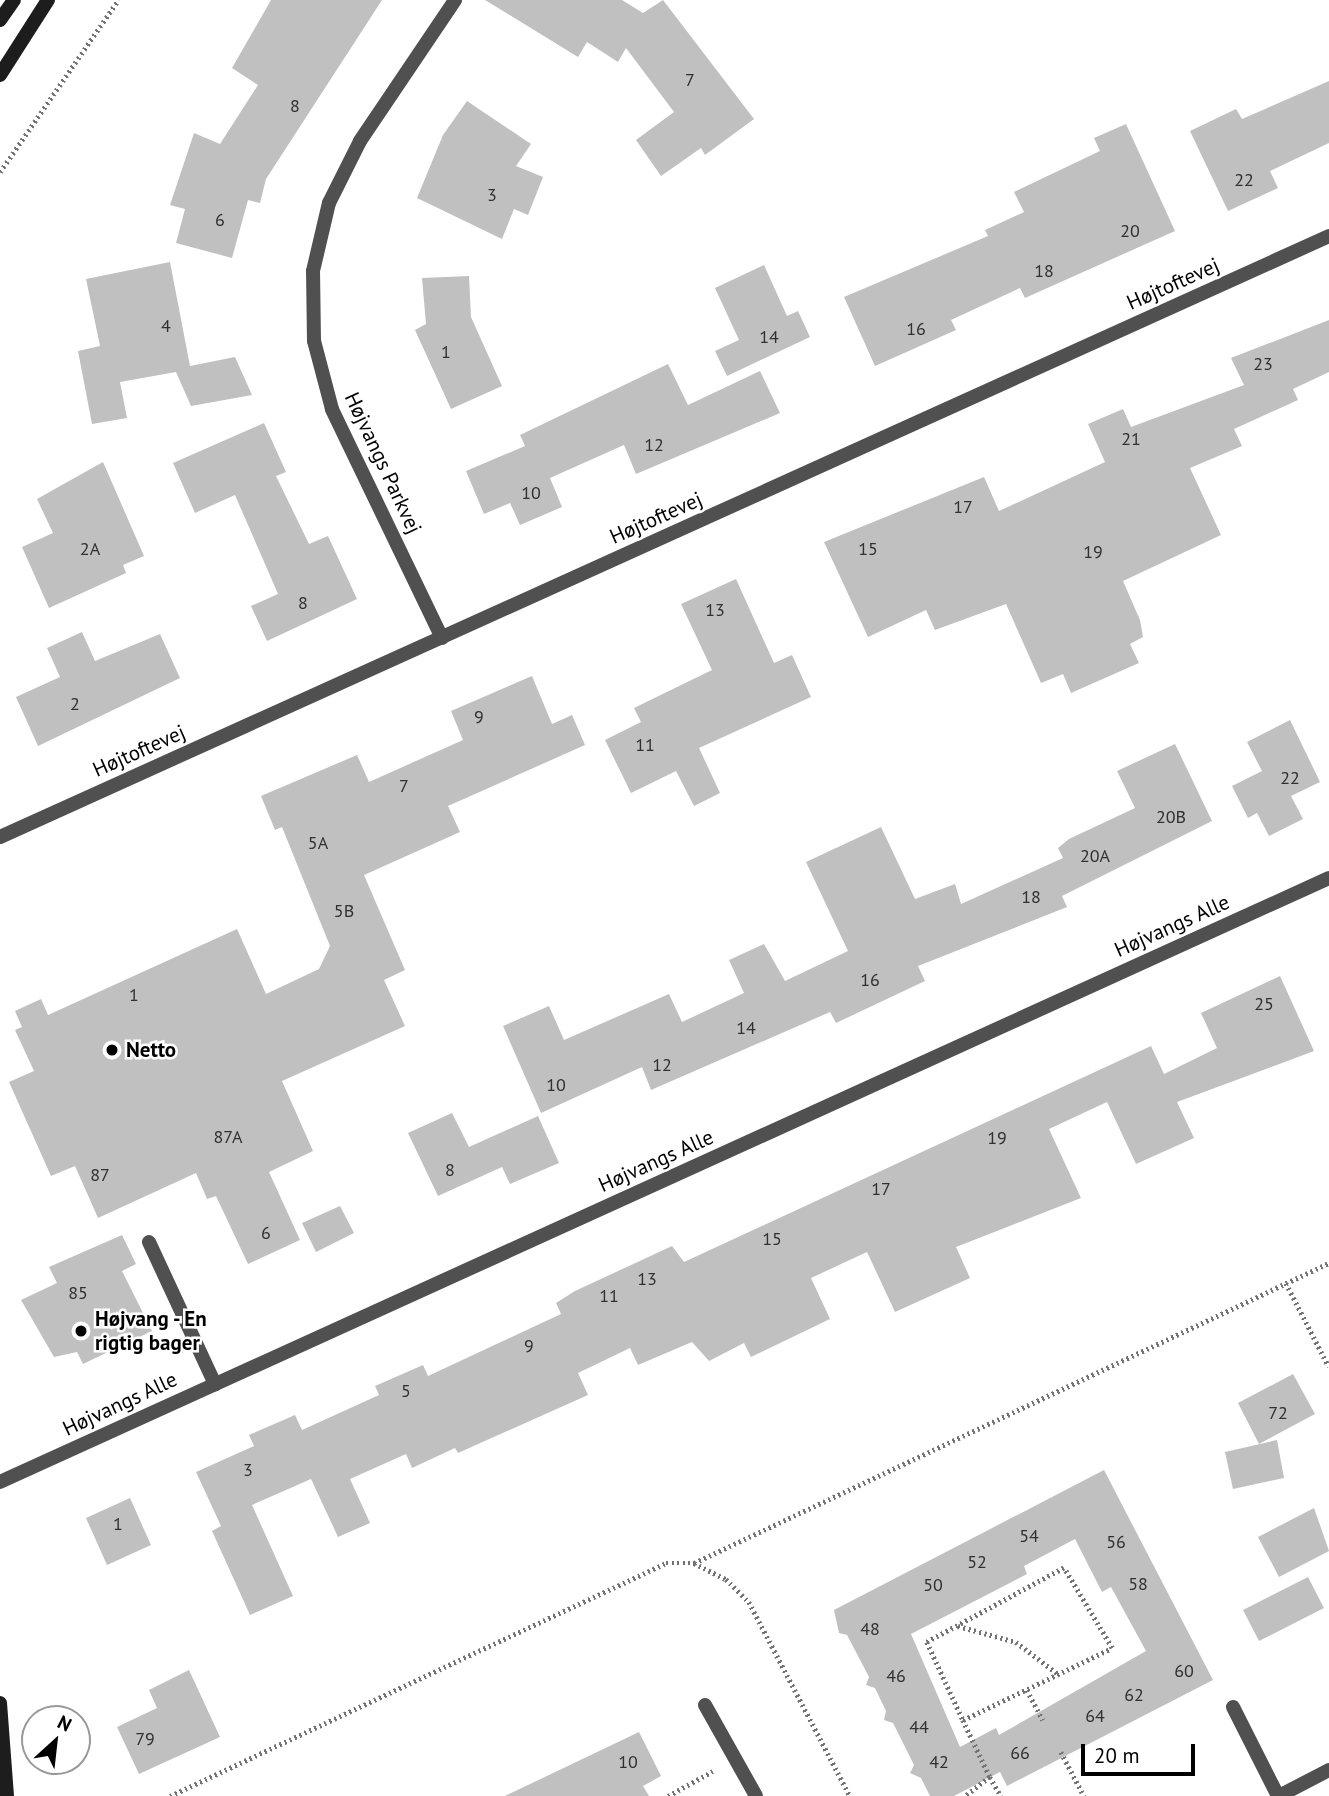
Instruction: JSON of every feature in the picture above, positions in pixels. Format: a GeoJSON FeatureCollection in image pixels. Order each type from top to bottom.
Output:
{"type":"FeatureCollection","features":[{"type":"Feature","properties":{"kind":"street"},"geometry":{"type":"LineString","coordinates":[[0,20],[14,0]]}},
{"type":"Feature","properties":{"kind":"street"},"geometry":{"type":"LineString","coordinates":[[0,75],[48,0]]}},
{"type":"Feature","properties":{"kind":"street","name":"Højvangs Parkvej"},"geometry":{"type":"LineString","coordinates":[[442,638],[332,409],[314,341],[313,271],[329,203],[360,141],[455,0]]}},
{"type":"Feature","properties":{"kind":"street","name":"Højtoftevej"},"geometry":{"type":"LineString","coordinates":[[0,837],[1329,236]]}},
{"type":"Feature","properties":{"kind":"street","name":"Højvangs Alle"},"geometry":{"type":"LineString","coordinates":[[0,1482],[1329,878]]}},
{"type":"Feature","properties":{"kind":"street"},"geometry":{"type":"LineString","coordinates":[[149,1242],[215,1384]]}},
{"type":"Feature","properties":{"kind":"street"},"geometry":{"type":"LineString","coordinates":[[0,1703],[7,1796]]}},
{"type":"Feature","properties":{"kind":"street"},"geometry":{"type":"LineString","coordinates":[[705,1705],[756,1796]]}},
{"type":"Feature","properties":{"kind":"street"},"geometry":{"type":"LineString","coordinates":[[1233,1707],[1278,1796],[1329,1770]]}},
{"type":"Feature","properties":{"kind":"path"},"geometry":{"type":"LineString","coordinates":[[0,172],[118,0]]}},
{"type":"Feature","properties":{"kind":"path"},"geometry":{"type":"LineString","coordinates":[[170,1796],[666,1563],[694,1563],[1329,1263]]}},
{"type":"Feature","properties":{"kind":"path"},"geometry":{"type":"LineString","coordinates":[[1286,1283],[1329,1367]]}},
{"type":"Feature","properties":{"kind":"path"},"geometry":{"type":"LineString","coordinates":[[694,1563],[726,1579],[749,1602],[850,1796]]}},
{"type":"Feature","properties":{"kind":"path"},"geometry":{"type":"LineString","coordinates":[[963,1720],[1112,1648],[1064,1568],[927,1642],[963,1720],[990,1777],[1001,1796]]}},
{"type":"Feature","properties":{"kind":"path"},"geometry":{"type":"LineString","coordinates":[[957,1625],[1016,1642],[1058,1674]]}},
{"type":"Feature","properties":{"kind":"path"},"geometry":{"type":"LineString","coordinates":[[1027,1690],[1044,1720]]}},
{"type":"Feature","properties":{"kind":"path"},"geometry":{"type":"LineString","coordinates":[[1061,1752],[1084,1796]]}},
{"type":"Feature","properties":{"kind":"path"},"geometry":{"type":"LineString","coordinates":[[668,1796],[735,1759]]}},
{"type":"Feature","properties":{"kind":"path"},"geometry":{"type":"LineString","coordinates":[[966,1796],[990,1777]]}},
{"type":"Feature","properties":{"kind":"building"},"geometry":{"type":"Polygon","coordinates":[[[271,0],[382,0],[266,179],[260,203],[248,200],[232,258],[176,243],[185,209],[170,205],[194,133],[220,144],[258,85],[232,68],[271,0]]]}},
{"type":"Feature","properties":{"kind":"building"},"geometry":{"type":"Polygon","coordinates":[[[485,0],[622,0],[643,13],[663,0],[754,119],[705,155],[701,148],[661,176],[636,140],[674,112],[626,48],[618,62],[587,42],[578,57],[485,0]]]}},
{"type":"Feature","properties":{"kind":"building"},"geometry":{"type":"Polygon","coordinates":[[[1329,81],[1329,143],[1270,171],[1278,188],[1228,211],[1190,131],[1236,109],[1242,119],[1329,81]]]}},
{"type":"Feature","properties":{"kind":"building"},"geometry":{"type":"Polygon","coordinates":[[[467,101],[531,144],[516,166],[543,177],[528,215],[514,209],[502,239],[417,198],[443,135],[467,101]]]}},
{"type":"Feature","properties":{"kind":"building"},"geometry":{"type":"Polygon","coordinates":[[[1126,124],[1175,231],[1025,298],[1020,288],[951,320],[956,330],[875,366],[844,297],[988,236],[985,230],[1024,212],[1014,192],[1100,151],[1094,138],[1126,124]]]}},
{"type":"Feature","properties":{"kind":"building"},"geometry":{"type":"Polygon","coordinates":[[[170,262],[190,366],[235,357],[252,395],[191,406],[176,372],[120,382],[127,418],[92,424],[78,351],[100,346],[86,279],[170,262]]]}},
{"type":"Feature","properties":{"kind":"building"},"geometry":{"type":"Polygon","coordinates":[[[764,265],[787,316],[798,311],[810,337],[727,376],[715,351],[739,340],[715,288],[764,265]]]}},
{"type":"Feature","properties":{"kind":"building"},"geometry":{"type":"Polygon","coordinates":[[[469,276],[471,317],[502,386],[451,409],[415,330],[426,324],[422,278],[469,276]]]}},
{"type":"Feature","properties":{"kind":"building"},"geometry":{"type":"Polygon","coordinates":[[[1329,320],[1329,372],[1293,389],[1298,400],[1234,429],[1242,446],[1190,468],[1221,535],[1123,581],[1140,620],[1143,637],[1130,644],[1139,663],[1071,693],[1063,674],[1041,683],[1006,604],[935,630],[926,610],[868,637],[824,542],[984,477],[999,511],[1105,462],[1088,424],[1123,409],[1131,427],[1244,385],[1231,358],[1329,320]]]}},
{"type":"Feature","properties":{"kind":"building"},"geometry":{"type":"Polygon","coordinates":[[[668,364],[688,405],[760,371],[780,413],[636,474],[624,445],[550,478],[562,507],[520,525],[510,503],[484,514],[466,471],[525,446],[520,435],[668,364]]]}},
{"type":"Feature","properties":{"kind":"building"},"geometry":{"type":"Polygon","coordinates":[[[264,423],[286,472],[276,476],[309,544],[328,536],[357,599],[267,641],[251,606],[278,594],[235,495],[195,513],[173,463],[264,423]]]}},
{"type":"Feature","properties":{"kind":"building"},"geometry":{"type":"Polygon","coordinates":[[[103,462],[144,556],[123,565],[126,573],[49,608],[22,547],[53,533],[37,499],[103,462]]]}},
{"type":"Feature","properties":{"kind":"building"},"geometry":{"type":"Polygon","coordinates":[[[736,579],[774,663],[792,655],[811,697],[699,748],[720,793],[694,806],[676,771],[631,793],[605,740],[641,722],[634,708],[712,670],[681,604],[736,579]]]}},
{"type":"Feature","properties":{"kind":"building"},"geometry":{"type":"Polygon","coordinates":[[[82,632],[95,661],[160,634],[180,678],[38,746],[16,697],[60,677],[47,648],[82,632]]]}},
{"type":"Feature","properties":{"kind":"building"},"geometry":{"type":"Polygon","coordinates":[[[532,676],[552,724],[572,715],[585,745],[448,806],[460,832],[364,875],[405,970],[384,980],[405,1026],[282,1081],[313,1151],[269,1172],[300,1240],[248,1264],[216,1196],[207,1199],[196,1173],[98,1218],[75,1166],[51,1176],[9,1082],[34,1071],[15,1030],[22,1027],[15,1011],[41,999],[48,1015],[237,929],[266,994],[319,969],[330,946],[282,827],[275,830],[261,796],[357,755],[369,782],[463,740],[451,711],[532,676]]]}},
{"type":"Feature","properties":{"kind":"building"},"geometry":{"type":"Polygon","coordinates":[[[1290,720],[1320,782],[1291,796],[1303,819],[1269,836],[1257,813],[1248,818],[1232,786],[1262,771],[1247,742],[1290,720]]]}},
{"type":"Feature","properties":{"kind":"building"},"geometry":{"type":"Polygon","coordinates":[[[1175,744],[1212,821],[1062,896],[1067,907],[918,966],[925,981],[836,1023],[830,1012],[651,1090],[642,1067],[541,1113],[503,1026],[549,1006],[564,1040],[669,994],[682,1022],[744,993],[729,960],[764,944],[785,981],[848,951],[806,862],[881,827],[915,899],[955,884],[961,904],[1063,858],[1058,848],[1069,839],[1135,808],[1117,771],[1175,744]]]}},
{"type":"Feature","properties":{"kind":"building"},"geometry":{"type":"Polygon","coordinates":[[[1280,976],[1314,1051],[1177,1102],[1194,1138],[1136,1164],[1107,1102],[1049,1129],[1081,1198],[956,1247],[970,1278],[895,1312],[867,1252],[811,1278],[830,1319],[751,1357],[744,1343],[709,1361],[692,1342],[638,1365],[630,1348],[578,1373],[588,1395],[458,1453],[455,1448],[412,1468],[406,1454],[350,1479],[370,1523],[338,1537],[311,1479],[252,1505],[293,1596],[250,1615],[212,1531],[221,1526],[196,1472],[254,1446],[249,1435],[295,1415],[302,1430],[379,1395],[375,1386],[423,1365],[428,1376],[561,1314],[556,1303],[575,1291],[672,1246],[684,1262],[1151,1046],[1164,1074],[1217,1048],[1201,1013],[1280,976]]]}},
{"type":"Feature","properties":{"kind":"building"},"geometry":{"type":"Polygon","coordinates":[[[452,1113],[469,1147],[538,1116],[559,1163],[510,1184],[502,1167],[438,1196],[408,1133],[452,1113]]]}},
{"type":"Feature","properties":{"kind":"building"},"geometry":{"type":"Polygon","coordinates":[[[340,1206],[354,1233],[316,1252],[302,1223],[340,1206]]]}},
{"type":"Feature","properties":{"kind":"building"},"geometry":{"type":"Polygon","coordinates":[[[122,1235],[136,1264],[122,1271],[152,1331],[83,1364],[77,1352],[54,1357],[21,1300],[57,1283],[49,1267],[122,1235]]]}},
{"type":"Feature","properties":{"kind":"building"},"geometry":{"type":"Polygon","coordinates":[[[1293,1374],[1315,1414],[1259,1444],[1238,1403],[1293,1374]]]}},
{"type":"Feature","properties":{"kind":"building"},"geometry":{"type":"Polygon","coordinates":[[[1277,1440],[1284,1478],[1233,1489],[1225,1452],[1277,1440]]]}},
{"type":"Feature","properties":{"kind":"building"},"geometry":{"type":"Polygon","coordinates":[[[1104,1470],[1213,1680],[1007,1786],[1000,1772],[954,1796],[930,1796],[921,1778],[910,1773],[914,1765],[893,1723],[884,1720],[886,1711],[875,1688],[866,1685],[869,1677],[847,1635],[839,1633],[834,1610],[1104,1470]],[[1075,1539],[1024,1566],[1027,1574],[911,1634],[960,1747],[996,1728],[999,1735],[1146,1651],[1111,1587],[1102,1592],[1075,1539]]]}},
{"type":"Feature","properties":{"kind":"building"},"geometry":{"type":"Polygon","coordinates":[[[130,1498],[151,1545],[107,1565],[86,1518],[130,1498]]]}},
{"type":"Feature","properties":{"kind":"building"},"geometry":{"type":"Polygon","coordinates":[[[1314,1508],[1329,1551],[1279,1577],[1258,1537],[1314,1508]]]}},
{"type":"Feature","properties":{"kind":"building"},"geometry":{"type":"Polygon","coordinates":[[[1308,1577],[1324,1608],[1259,1641],[1243,1610],[1308,1577]]]}},
{"type":"Feature","properties":{"kind":"building"},"geometry":{"type":"Polygon","coordinates":[[[189,1670],[220,1737],[139,1774],[117,1727],[157,1708],[149,1690],[189,1670]]]}},
{"type":"Feature","properties":{"kind":"building"},"geometry":{"type":"Polygon","coordinates":[[[639,1732],[661,1776],[643,1786],[649,1796],[505,1796],[639,1732]]]}},
{"type":"Feature","properties":{"kind":"place","name":"Netto"},"geometry":{"type":"Point","coordinates":[112,1050]}},
{"type":"Feature","properties":{"kind":"place","name":"Højvang - En rigtig bager"},"geometry":{"type":"Point","coordinates":[81,1331]}}]}
